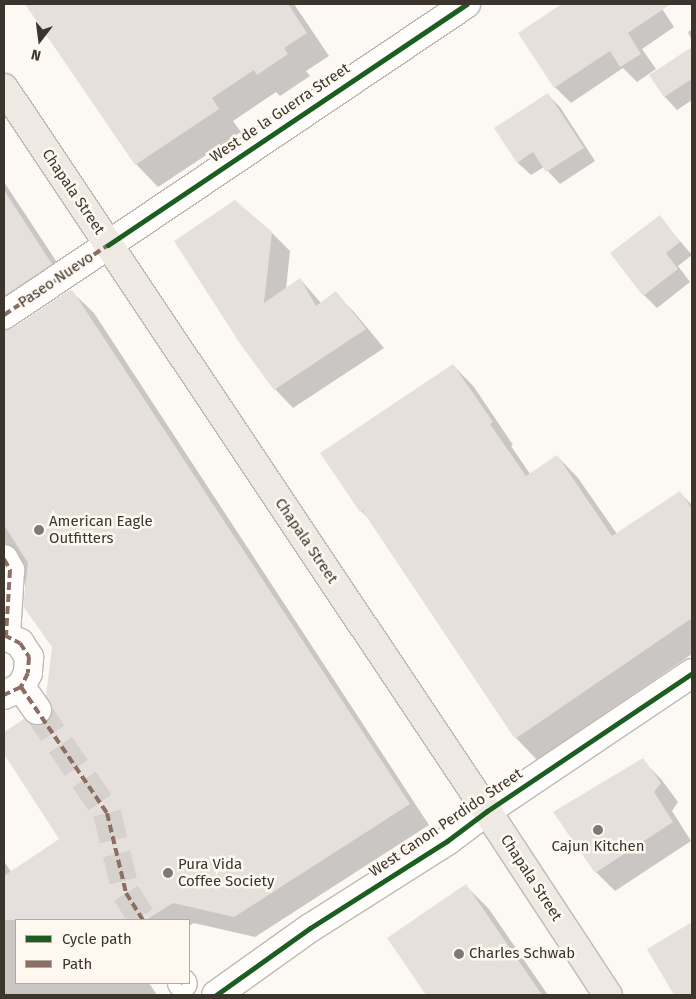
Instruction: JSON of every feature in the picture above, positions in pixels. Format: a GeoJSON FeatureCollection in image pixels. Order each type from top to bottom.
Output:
{"type":"FeatureCollection","features":[{"type":"Feature","properties":{"kind":"main road","name":"Chapala Street"},"geometry":{"type":"LineString","coordinates":[[4,88],[608,995]]}},
{"type":"Feature","properties":{"kind":"street","name":"West de la Guerra Street"},"geometry":{"type":"LineString","coordinates":[[108,245],[466,4]]}},
{"type":"Feature","properties":{"kind":"street","name":"Paseo Nuevo"},"geometry":{"type":"LineString","coordinates":[[4,315],[108,245]]}},
{"type":"Feature","properties":{"kind":"street"},"geometry":{"type":"LineString","coordinates":[[4,560],[10,570],[5,635],[20,643],[29,657],[28,673],[12,691],[37,710]]}},
{"type":"Feature","properties":{"kind":"street","name":"West Canon Perdido Street"},"geometry":{"type":"LineString","coordinates":[[216,995],[310,928],[447,841],[487,811],[692,673]]}},
{"type":"Feature","properties":{"kind":"building"},"geometry":{"type":"Polygon","coordinates":[[[25,4],[288,4],[307,33],[284,48],[288,54],[257,75],[254,70],[212,98],[219,109],[135,165],[25,4]]]}},
{"type":"Feature","properties":{"kind":"building"},"geometry":{"type":"Polygon","coordinates":[[[562,4],[671,4],[628,33],[641,54],[620,67],[610,51],[554,88],[518,33],[562,4]]]}},
{"type":"Feature","properties":{"kind":"building"},"geometry":{"type":"Polygon","coordinates":[[[692,47],[692,79],[664,97],[649,75],[692,47]]]}},
{"type":"Feature","properties":{"kind":"building"},"geometry":{"type":"Polygon","coordinates":[[[548,93],[584,148],[546,172],[533,152],[517,163],[494,128],[548,93]]]}},
{"type":"Feature","properties":{"kind":"building"},"geometry":{"type":"Polygon","coordinates":[[[4,190],[52,264],[4,296],[4,190]]]}},
{"type":"Feature","properties":{"kind":"building"},"geometry":{"type":"Polygon","coordinates":[[[235,200],[272,232],[264,303],[300,278],[316,306],[336,291],[366,329],[274,390],[241,345],[174,241],[235,200]]]}},
{"type":"Feature","properties":{"kind":"building"},"geometry":{"type":"Polygon","coordinates":[[[660,215],[680,242],[666,253],[678,269],[643,296],[610,253],[660,215]]]}},
{"type":"Feature","properties":{"kind":"building"},"geometry":{"type":"Polygon","coordinates":[[[70,290],[73,291],[410,804],[234,917],[173,903],[148,919],[4,920],[4,876],[59,839],[4,754],[4,732],[24,719],[38,726],[45,723],[51,717],[53,709],[46,696],[52,647],[23,606],[28,563],[4,525],[4,330],[13,328],[70,290]]]}},
{"type":"Feature","properties":{"kind":"building"},"geometry":{"type":"Polygon","coordinates":[[[453,364],[493,422],[490,424],[526,476],[557,455],[612,536],[680,491],[692,509],[692,618],[515,739],[362,510],[360,512],[320,453],[453,364]]]}},
{"type":"Feature","properties":{"kind":"building"},"geometry":{"type":"Polygon","coordinates":[[[643,758],[661,783],[654,792],[673,822],[595,873],[553,812],[643,758]]]}},
{"type":"Feature","properties":{"kind":"building"},"geometry":{"type":"Polygon","coordinates":[[[466,884],[542,995],[426,995],[387,938],[466,884]]]}},
{"type":"Feature","properties":{"kind":"building"},"geometry":{"type":"Polygon","coordinates":[[[692,922],[692,995],[674,995],[647,949],[692,922]]]}},
{"type":"Feature","properties":{"kind":"tunnel"},"geometry":{"type":"LineString","coordinates":[[37,710],[107,813],[126,893],[142,919]]}},
{"type":"Feature","properties":{"kind":"marked path"},"geometry":{"type":"LineString","coordinates":[[4,315],[108,245]]}},
{"type":"Feature","properties":{"kind":"marked path"},"geometry":{"type":"LineString","coordinates":[[4,559],[10,570],[6,635]]}},
{"type":"Feature","properties":{"kind":"marked path"},"geometry":{"type":"LineString","coordinates":[[4,635],[20,643],[29,657],[28,673],[21,687],[4,695]]}},
{"type":"Feature","properties":{"kind":"marked path"},"geometry":{"type":"LineString","coordinates":[[21,687],[107,813],[126,893],[142,919]]}},
{"type":"Feature","properties":{"kind":"cycle path"},"geometry":{"type":"LineString","coordinates":[[108,245],[466,4]]}},
{"type":"Feature","properties":{"kind":"cycle path"},"geometry":{"type":"LineString","coordinates":[[216,995],[310,928],[447,841],[487,811],[692,673]]}},
{"type":"Feature","properties":{"kind":"place","name":"American Eagle Outfitters"},"geometry":{"type":"Point","coordinates":[39,530]}},
{"type":"Feature","properties":{"kind":"place","name":"Cajun Kitchen"},"geometry":{"type":"Point","coordinates":[598,830]}},
{"type":"Feature","properties":{"kind":"place","name":"Pura Vida Coffee Society"},"geometry":{"type":"Point","coordinates":[168,873]}},
{"type":"Feature","properties":{"kind":"place","name":"Charles Schwab"},"geometry":{"type":"Point","coordinates":[459,954]}}]}
